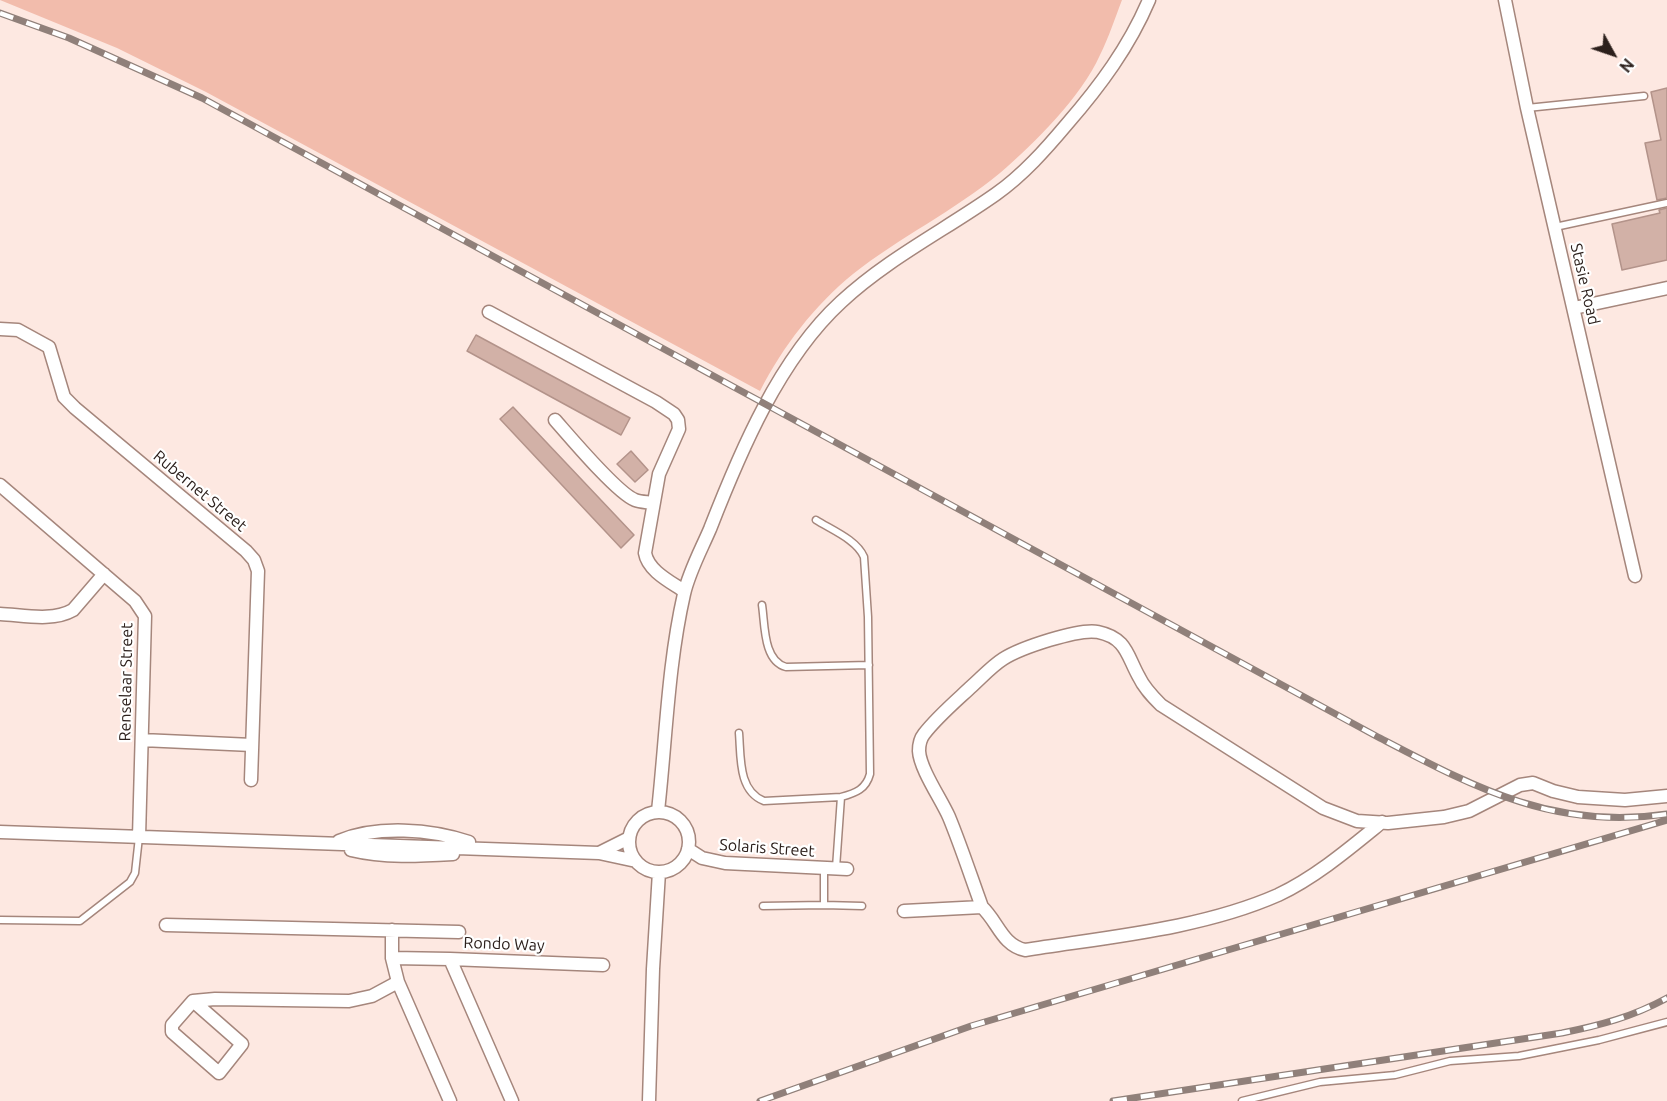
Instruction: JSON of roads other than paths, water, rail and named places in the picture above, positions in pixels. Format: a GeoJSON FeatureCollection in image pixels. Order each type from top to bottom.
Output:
{"type":"FeatureCollection","features":[{"type":"Feature","properties":{"kind":"street"},"geometry":{"type":"LineString","coordinates":[[658,811],[674,656],[684,591],[739,457],[790,364],[840,303],[866,280],[999,191],[1027,167],[1107,76],[1126,47],[1149,0]]}},
{"type":"Feature","properties":{"kind":"street","name":"Stasie Road"},"geometry":{"type":"LineString","coordinates":[[1504,0],[1635,576]]}},
{"type":"Feature","properties":{"kind":"street"},"geometry":{"type":"LineString","coordinates":[[1574,308],[1667,288]]}},
{"type":"Feature","properties":{"kind":"street"},"geometry":{"type":"LineString","coordinates":[[489,312],[656,402],[674,414],[678,420],[679,429],[659,474],[645,553],[646,561],[684,591]]}},
{"type":"Feature","properties":{"kind":"street","name":"Rubernet Street"},"geometry":{"type":"LineString","coordinates":[[0,329],[18,330],[49,348],[64,397],[254,560],[258,571],[251,780]]}},
{"type":"Feature","properties":{"kind":"street"},"geometry":{"type":"LineString","coordinates":[[555,420],[627,495],[634,500],[653,503]]}},
{"type":"Feature","properties":{"kind":"street","name":"Renselaar Street"},"geometry":{"type":"LineString","coordinates":[[0,485],[135,601],[145,616],[138,837]]}},
{"type":"Feature","properties":{"kind":"street"},"geometry":{"type":"LineString","coordinates":[[0,614],[51,616],[66,614],[73,610],[104,574]]}},
{"type":"Feature","properties":{"kind":"street"},"geometry":{"type":"LineString","coordinates":[[1382,822],[1311,875],[1278,894],[1236,910],[1192,922],[1025,950],[1014,948],[1006,941],[993,919],[982,907],[949,817],[924,771],[919,752],[920,742],[955,703],[1005,657],[1083,631],[1099,632],[1121,643],[1146,688],[1166,709],[1323,808],[1357,821],[1410,821],[1468,811],[1520,785],[1533,783],[1578,797],[1625,800],[1667,796]]}},
{"type":"Feature","properties":{"kind":"street"},"geometry":{"type":"LineString","coordinates":[[142,740],[252,745]]}},
{"type":"Feature","properties":{"kind":"street"},"geometry":{"type":"LineString","coordinates":[[658,811],[674,815],[685,826],[688,833],[688,849],[680,863],[674,868],[659,872],[644,868],[636,861],[629,850],[629,838],[637,820],[643,815],[658,811]]}},
{"type":"Feature","properties":{"kind":"street"},"geometry":{"type":"LineString","coordinates":[[0,832],[599,853],[636,861]]}},
{"type":"Feature","properties":{"kind":"street"},"geometry":{"type":"LineString","coordinates":[[599,853],[629,838]]}},
{"type":"Feature","properties":{"kind":"street","name":"Solaris Street"},"geometry":{"type":"LineString","coordinates":[[688,849],[702,858],[725,863],[836,869]]}},
{"type":"Feature","properties":{"kind":"street"},"geometry":{"type":"LineString","coordinates":[[649,1101],[652,969],[659,872]]}},
{"type":"Feature","properties":{"kind":"street"},"geometry":{"type":"LineString","coordinates":[[904,911],[982,907]]}},
{"type":"Feature","properties":{"kind":"street"},"geometry":{"type":"LineString","coordinates":[[166,925],[459,932]]}},
{"type":"Feature","properties":{"kind":"street"},"geometry":{"type":"LineString","coordinates":[[392,930],[392,958],[398,982],[450,1101]]}},
{"type":"Feature","properties":{"kind":"street"},"geometry":{"type":"LineString","coordinates":[[392,958],[450,959]]}},
{"type":"Feature","properties":{"kind":"street","name":"Rondo Way"},"geometry":{"type":"LineString","coordinates":[[512,1101],[450,959],[603,965]]}},
{"type":"Feature","properties":{"kind":"street"},"geometry":{"type":"LineString","coordinates":[[194,1001],[242,1044],[219,1073],[172,1032],[171,1027],[194,1001],[215,999],[349,1001],[372,996],[398,982]]}},
{"type":"Feature","properties":{"kind":"lane"},"geometry":{"type":"LineString","coordinates":[[1527,108],[1644,96]]}},
{"type":"Feature","properties":{"kind":"lane"},"geometry":{"type":"LineString","coordinates":[[1555,227],[1667,203]]}},
{"type":"Feature","properties":{"kind":"lane"},"geometry":{"type":"LineString","coordinates":[[739,733],[742,774],[749,790],[764,801],[841,797],[853,794],[868,783],[870,774],[869,665],[864,557],[857,546],[816,520]]}},
{"type":"Feature","properties":{"kind":"lane"},"geometry":{"type":"LineString","coordinates":[[762,605],[770,654],[781,666],[869,665]]}},
{"type":"Feature","properties":{"kind":"lane"},"geometry":{"type":"LineString","coordinates":[[824,905],[836,869],[841,797]]}},
{"type":"Feature","properties":{"kind":"lane"},"geometry":{"type":"LineString","coordinates":[[0,920],[80,921],[130,882],[135,873],[138,837]]}},
{"type":"Feature","properties":{"kind":"lane"},"geometry":{"type":"LineString","coordinates":[[763,906],[862,906]]}},
{"type":"Feature","properties":{"kind":"lane"},"geometry":{"type":"LineString","coordinates":[[1242,1101],[1320,1083],[1395,1075],[1450,1061],[1519,1056],[1599,1040],[1667,1022]]}},
{"type":"Feature","properties":{"kind":"railway"},"geometry":{"type":"LineString","coordinates":[[0,13],[69,38],[202,98],[1446,772],[1515,800],[1550,810],[1587,816],[1626,818],[1667,814]]}},
{"type":"Feature","properties":{"kind":"railway"},"geometry":{"type":"LineString","coordinates":[[760,1101],[971,1026],[1667,820]]}},
{"type":"Feature","properties":{"kind":"railway"},"geometry":{"type":"LineString","coordinates":[[1113,1101],[1562,1033],[1616,1020],[1667,998]]}}]}
